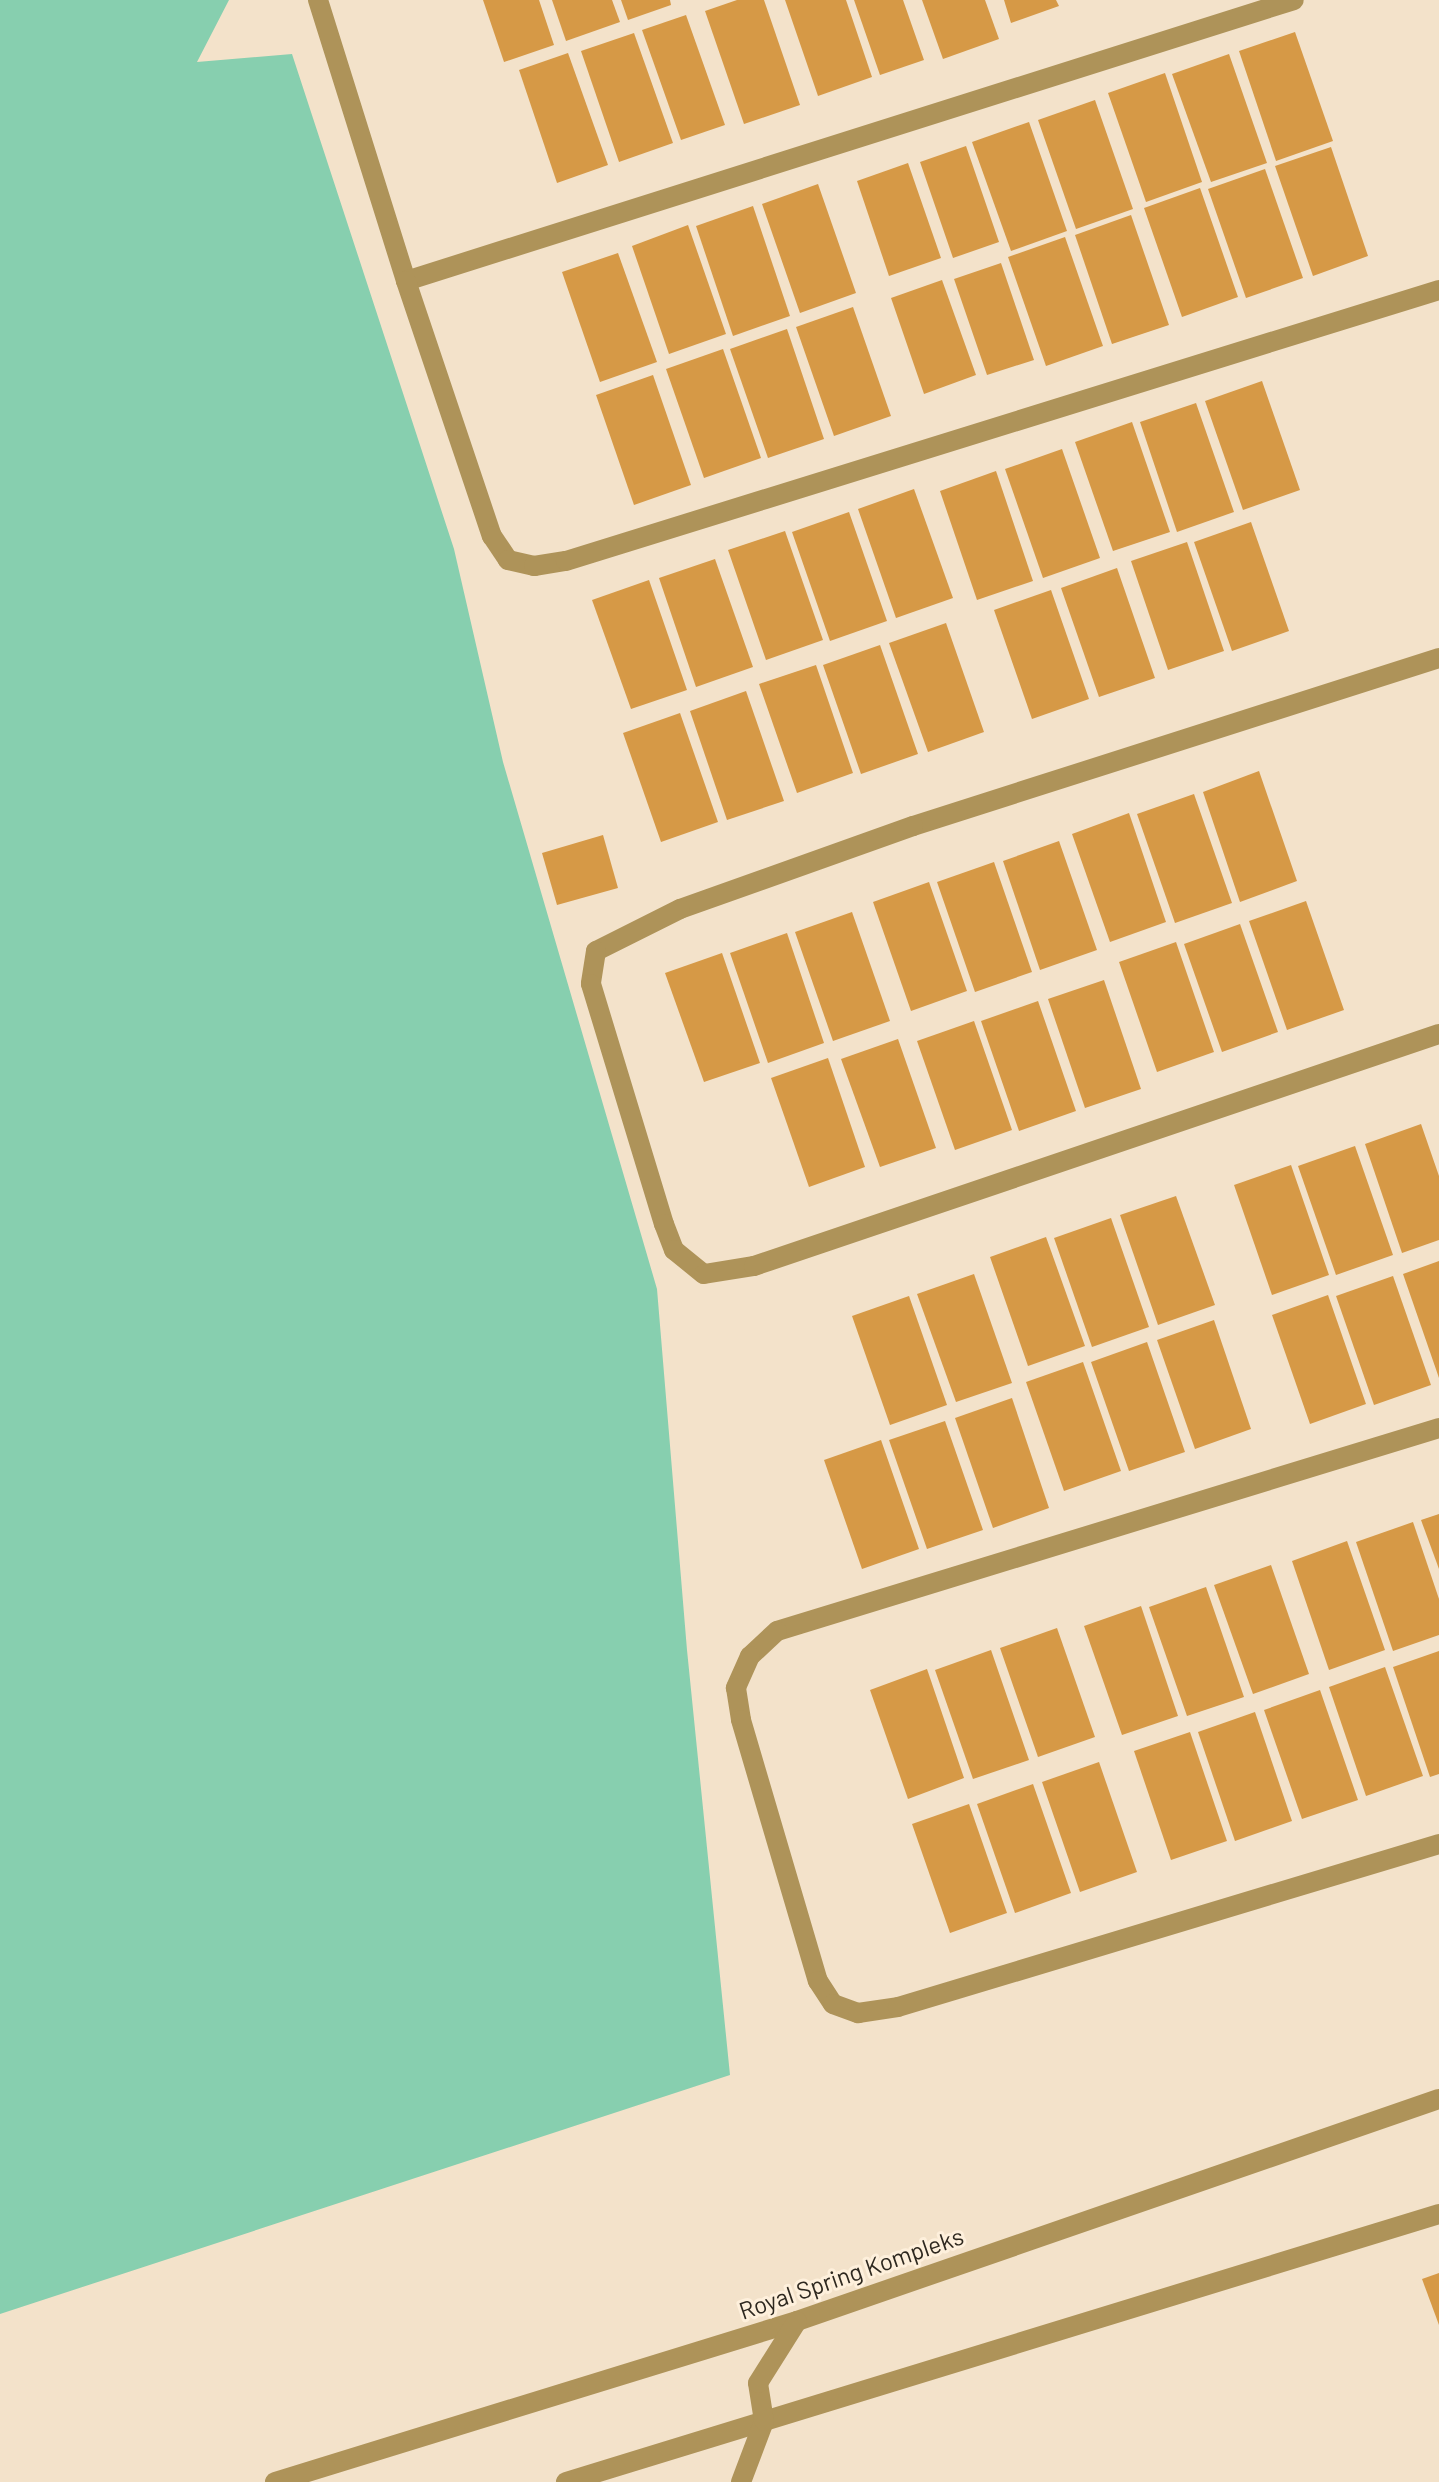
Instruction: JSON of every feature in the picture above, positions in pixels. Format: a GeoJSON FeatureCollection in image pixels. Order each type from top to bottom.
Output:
{"type":"FeatureCollection","features":[{"type":"Feature","properties":{"kind":"street"},"geometry":{"type":"LineString","coordinates":[[318,0],[406,281],[492,536],[508,560],[534,566],[566,561],[1439,290]]}},
{"type":"Feature","properties":{"kind":"street"},"geometry":{"type":"LineString","coordinates":[[406,281],[1294,0]]}},
{"type":"Feature","properties":{"kind":"street"},"geometry":{"type":"LineString","coordinates":[[1439,658],[913,826],[680,909],[596,951],[591,984],[669,1237],[688,1265],[704,1274],[754,1266],[1439,1034]]}},
{"type":"Feature","properties":{"kind":"street"},"geometry":{"type":"LineString","coordinates":[[1439,1428],[777,1631],[750,1656],[736,1688],[741,1720],[818,1981],[833,2004],[858,2013],[898,2007],[1439,1844]]}},
{"type":"Feature","properties":{"kind":"street","name":"Royal Spring Kompleks"},"geometry":{"type":"LineString","coordinates":[[275,2482],[797,2321],[1439,2099]]}},
{"type":"Feature","properties":{"kind":"street"},"geometry":{"type":"LineString","coordinates":[[566,2482],[1439,2214]]}},
{"type":"Feature","properties":{"kind":"street"},"geometry":{"type":"LineString","coordinates":[[741,2482],[764,2421],[758,2383],[797,2321]]}},
{"type":"Feature","properties":{"kind":"green space"},"geometry":{"type":"Polygon","coordinates":[[[0,0],[229,0],[197,62],[292,54],[454,549],[503,762],[657,1289],[687,1650],[730,2075],[0,2314],[0,0]]]}},
{"type":"Feature","properties":{"kind":"building"},"geometry":{"type":"Polygon","coordinates":[[[483,0],[539,0],[554,45],[504,62],[483,0]]]}},
{"type":"Feature","properties":{"kind":"building"},"geometry":{"type":"Polygon","coordinates":[[[552,0],[612,0],[620,22],[566,41],[552,0]]]}},
{"type":"Feature","properties":{"kind":"building"},"geometry":{"type":"Polygon","coordinates":[[[621,0],[670,0],[671,5],[628,20],[621,0]]]}},
{"type":"Feature","properties":{"kind":"building"},"geometry":{"type":"Polygon","coordinates":[[[737,0],[764,0],[800,105],[744,124],[705,11],[737,0]]]}},
{"type":"Feature","properties":{"kind":"building"},"geometry":{"type":"Polygon","coordinates":[[[785,0],[846,0],[872,77],[818,96],[785,0]]]}},
{"type":"Feature","properties":{"kind":"building"},"geometry":{"type":"Polygon","coordinates":[[[854,0],[903,0],[924,60],[880,75],[854,0]]]}},
{"type":"Feature","properties":{"kind":"building"},"geometry":{"type":"Polygon","coordinates":[[[922,0],[985,0],[999,39],[943,59],[922,0]]]}},
{"type":"Feature","properties":{"kind":"building"},"geometry":{"type":"Polygon","coordinates":[[[1004,0],[1056,0],[1059,6],[1011,23],[1004,0]]]}},
{"type":"Feature","properties":{"kind":"building"},"geometry":{"type":"Polygon","coordinates":[[[686,15],[725,125],[681,140],[642,30],[686,15]]]}},
{"type":"Feature","properties":{"kind":"building"},"geometry":{"type":"Polygon","coordinates":[[[1295,32],[1333,141],[1276,161],[1239,51],[1295,32]]]}},
{"type":"Feature","properties":{"kind":"building"},"geometry":{"type":"Polygon","coordinates":[[[634,33],[673,143],[619,162],[581,51],[634,33]]]}},
{"type":"Feature","properties":{"kind":"building"},"geometry":{"type":"Polygon","coordinates":[[[568,53],[608,165],[557,183],[519,70],[568,53]]]}},
{"type":"Feature","properties":{"kind":"building"},"geometry":{"type":"Polygon","coordinates":[[[1229,54],[1267,163],[1211,182],[1172,74],[1229,54]]]}},
{"type":"Feature","properties":{"kind":"building"},"geometry":{"type":"Polygon","coordinates":[[[1165,73],[1202,182],[1146,202],[1108,93],[1165,73]]]}},
{"type":"Feature","properties":{"kind":"building"},"geometry":{"type":"Polygon","coordinates":[[[1095,100],[1133,209],[1076,229],[1038,120],[1095,100]]]}},
{"type":"Feature","properties":{"kind":"building"},"geometry":{"type":"Polygon","coordinates":[[[1029,122],[1067,231],[1011,251],[972,142],[1029,122]]]}},
{"type":"Feature","properties":{"kind":"building"},"geometry":{"type":"Polygon","coordinates":[[[966,146],[999,242],[953,258],[920,162],[966,146]]]}},
{"type":"Feature","properties":{"kind":"building"},"geometry":{"type":"Polygon","coordinates":[[[1331,147],[1368,256],[1313,276],[1275,166],[1331,147]]]}},
{"type":"Feature","properties":{"kind":"building"},"geometry":{"type":"Polygon","coordinates":[[[908,163],[941,258],[889,276],[857,181],[908,163]]]}},
{"type":"Feature","properties":{"kind":"building"},"geometry":{"type":"Polygon","coordinates":[[[1265,169],[1303,278],[1246,298],[1208,189],[1265,169]]]}},
{"type":"Feature","properties":{"kind":"building"},"geometry":{"type":"Polygon","coordinates":[[[818,184],[856,293],[800,313],[762,204],[818,184]]]}},
{"type":"Feature","properties":{"kind":"building"},"geometry":{"type":"Polygon","coordinates":[[[1200,188],[1238,297],[1182,317],[1144,208],[1200,188]]]}},
{"type":"Feature","properties":{"kind":"building"},"geometry":{"type":"Polygon","coordinates":[[[753,206],[790,316],[733,336],[696,226],[753,206]]]}},
{"type":"Feature","properties":{"kind":"building"},"geometry":{"type":"Polygon","coordinates":[[[1131,215],[1169,325],[1112,344],[1075,235],[1131,215]]]}},
{"type":"Feature","properties":{"kind":"building"},"geometry":{"type":"Polygon","coordinates":[[[688,225],[726,334],[669,354],[632,246],[688,225]]]}},
{"type":"Feature","properties":{"kind":"building"},"geometry":{"type":"Polygon","coordinates":[[[1065,237],[1103,346],[1046,366],[1008,257],[1065,237]]]}},
{"type":"Feature","properties":{"kind":"building"},"geometry":{"type":"Polygon","coordinates":[[[618,253],[657,362],[600,382],[562,272],[618,253]]]}},
{"type":"Feature","properties":{"kind":"building"},"geometry":{"type":"Polygon","coordinates":[[[1001,263],[1034,360],[987,375],[954,279],[1001,263]]]}},
{"type":"Feature","properties":{"kind":"building"},"geometry":{"type":"Polygon","coordinates":[[[942,280],[976,375],[924,394],[891,298],[942,280]]]}},
{"type":"Feature","properties":{"kind":"building"},"geometry":{"type":"Polygon","coordinates":[[[853,307],[891,416],[834,436],[796,327],[853,307]]]}},
{"type":"Feature","properties":{"kind":"building"},"geometry":{"type":"Polygon","coordinates":[[[787,329],[824,439],[768,458],[730,349],[787,329]]]}},
{"type":"Feature","properties":{"kind":"building"},"geometry":{"type":"Polygon","coordinates":[[[723,349],[761,458],[704,478],[666,369],[723,349]]]}},
{"type":"Feature","properties":{"kind":"building"},"geometry":{"type":"Polygon","coordinates":[[[653,375],[691,485],[634,505],[596,395],[653,375]]]}},
{"type":"Feature","properties":{"kind":"building"},"geometry":{"type":"Polygon","coordinates":[[[1262,381],[1300,490],[1243,510],[1205,401],[1262,381]]]}},
{"type":"Feature","properties":{"kind":"building"},"geometry":{"type":"Polygon","coordinates":[[[1196,403],[1234,512],[1177,532],[1140,422],[1196,403]]]}},
{"type":"Feature","properties":{"kind":"building"},"geometry":{"type":"Polygon","coordinates":[[[1132,422],[1170,532],[1113,551],[1075,442],[1132,422]]]}},
{"type":"Feature","properties":{"kind":"building"},"geometry":{"type":"Polygon","coordinates":[[[1062,449],[1100,558],[1043,578],[1005,469],[1062,449]]]}},
{"type":"Feature","properties":{"kind":"building"},"geometry":{"type":"Polygon","coordinates":[[[996,471],[1033,581],[977,600],[940,491],[996,471]]]}},
{"type":"Feature","properties":{"kind":"building"},"geometry":{"type":"Polygon","coordinates":[[[914,489],[953,598],[896,618],[858,509],[914,489]]]}},
{"type":"Feature","properties":{"kind":"building"},"geometry":{"type":"Polygon","coordinates":[[[849,512],[887,621],[830,641],[792,532],[849,512]]]}},
{"type":"Feature","properties":{"kind":"building"},"geometry":{"type":"Polygon","coordinates":[[[1251,522],[1289,631],[1232,651],[1194,542],[1251,522]]]}},
{"type":"Feature","properties":{"kind":"building"},"geometry":{"type":"Polygon","coordinates":[[[785,531],[823,640],[766,660],[728,550],[785,531]]]}},
{"type":"Feature","properties":{"kind":"building"},"geometry":{"type":"Polygon","coordinates":[[[1187,542],[1224,651],[1168,670],[1131,561],[1187,542]]]}},
{"type":"Feature","properties":{"kind":"building"},"geometry":{"type":"Polygon","coordinates":[[[715,559],[753,667],[696,687],[659,578],[715,559]]]}},
{"type":"Feature","properties":{"kind":"building"},"geometry":{"type":"Polygon","coordinates":[[[1117,568],[1155,678],[1099,697],[1061,588],[1117,568]]]}},
{"type":"Feature","properties":{"kind":"building"},"geometry":{"type":"Polygon","coordinates":[[[649,580],[687,690],[631,709],[592,600],[649,580]]]}},
{"type":"Feature","properties":{"kind":"building"},"geometry":{"type":"Polygon","coordinates":[[[1051,590],[1089,699],[1032,719],[994,610],[1051,590]]]}},
{"type":"Feature","properties":{"kind":"building"},"geometry":{"type":"Polygon","coordinates":[[[946,623],[984,732],[928,752],[889,643],[946,623]]]}},
{"type":"Feature","properties":{"kind":"building"},"geometry":{"type":"Polygon","coordinates":[[[880,645],[918,754],[861,774],[823,665],[880,645]]]}},
{"type":"Feature","properties":{"kind":"building"},"geometry":{"type":"Polygon","coordinates":[[[816,665],[853,773],[797,793],[759,684],[816,665]]]}},
{"type":"Feature","properties":{"kind":"building"},"geometry":{"type":"Polygon","coordinates":[[[746,691],[784,801],[727,820],[690,711],[746,691]]]}},
{"type":"Feature","properties":{"kind":"building"},"geometry":{"type":"Polygon","coordinates":[[[680,713],[718,822],[661,842],[623,733],[680,713]]]}},
{"type":"Feature","properties":{"kind":"building"},"geometry":{"type":"Polygon","coordinates":[[[1259,771],[1297,881],[1240,902],[1203,792],[1259,771]]]}},
{"type":"Feature","properties":{"kind":"building"},"geometry":{"type":"Polygon","coordinates":[[[1194,794],[1232,903],[1175,923],[1137,814],[1194,794]]]}},
{"type":"Feature","properties":{"kind":"building"},"geometry":{"type":"Polygon","coordinates":[[[1129,813],[1166,922],[1110,942],[1072,834],[1129,813]]]}},
{"type":"Feature","properties":{"kind":"building"},"geometry":{"type":"Polygon","coordinates":[[[603,835],[618,888],[557,905],[542,853],[603,835]]]}},
{"type":"Feature","properties":{"kind":"building"},"geometry":{"type":"Polygon","coordinates":[[[1059,841],[1097,950],[1040,970],[1003,861],[1059,841]]]}},
{"type":"Feature","properties":{"kind":"building"},"geometry":{"type":"Polygon","coordinates":[[[994,862],[1032,972],[975,992],[937,882],[994,862]]]}},
{"type":"Feature","properties":{"kind":"building"},"geometry":{"type":"Polygon","coordinates":[[[929,882],[967,991],[911,1011],[873,902],[929,882]]]}},
{"type":"Feature","properties":{"kind":"building"},"geometry":{"type":"Polygon","coordinates":[[[1306,901],[1344,1010],[1287,1030],[1249,921],[1306,901]]]}},
{"type":"Feature","properties":{"kind":"building"},"geometry":{"type":"Polygon","coordinates":[[[852,912],[890,1021],[833,1041],[795,932],[852,912]]]}},
{"type":"Feature","properties":{"kind":"building"},"geometry":{"type":"Polygon","coordinates":[[[1240,924],[1278,1032],[1222,1052],[1184,944],[1240,924]]]}},
{"type":"Feature","properties":{"kind":"building"},"geometry":{"type":"Polygon","coordinates":[[[787,933],[824,1043],[768,1063],[730,953],[787,933]]]}},
{"type":"Feature","properties":{"kind":"building"},"geometry":{"type":"Polygon","coordinates":[[[1176,942],[1214,1052],[1157,1072],[1119,962],[1176,942]]]}},
{"type":"Feature","properties":{"kind":"building"},"geometry":{"type":"Polygon","coordinates":[[[722,953],[760,1063],[704,1082],[665,973],[722,953]]]}},
{"type":"Feature","properties":{"kind":"building"},"geometry":{"type":"Polygon","coordinates":[[[1104,980],[1141,1089],[1085,1108],[1048,999],[1104,980]]]}},
{"type":"Feature","properties":{"kind":"building"},"geometry":{"type":"Polygon","coordinates":[[[1038,1001],[1076,1111],[1019,1131],[981,1021],[1038,1001]]]}},
{"type":"Feature","properties":{"kind":"building"},"geometry":{"type":"Polygon","coordinates":[[[974,1021],[1012,1130],[955,1150],[917,1041],[974,1021]]]}},
{"type":"Feature","properties":{"kind":"building"},"geometry":{"type":"Polygon","coordinates":[[[898,1039],[936,1148],[880,1167],[841,1059],[898,1039]]]}},
{"type":"Feature","properties":{"kind":"building"},"geometry":{"type":"Polygon","coordinates":[[[828,1058],[865,1167],[809,1187],[771,1078],[828,1058]]]}},
{"type":"Feature","properties":{"kind":"building"},"geometry":{"type":"Polygon","coordinates":[[[1421,1124],[1439,1176],[1439,1240],[1402,1253],[1365,1144],[1421,1124]]]}},
{"type":"Feature","properties":{"kind":"building"},"geometry":{"type":"Polygon","coordinates":[[[1355,1146],[1393,1255],[1336,1275],[1298,1166],[1355,1146]]]}},
{"type":"Feature","properties":{"kind":"building"},"geometry":{"type":"Polygon","coordinates":[[[1291,1165],[1329,1275],[1272,1295],[1234,1185],[1291,1165]]]}},
{"type":"Feature","properties":{"kind":"building"},"geometry":{"type":"Polygon","coordinates":[[[1176,1196],[1215,1305],[1158,1325],[1120,1215],[1176,1196]]]}},
{"type":"Feature","properties":{"kind":"building"},"geometry":{"type":"Polygon","coordinates":[[[1111,1218],[1149,1327],[1092,1347],[1054,1238],[1111,1218]]]}},
{"type":"Feature","properties":{"kind":"building"},"geometry":{"type":"Polygon","coordinates":[[[1046,1237],[1085,1346],[1028,1366],[990,1257],[1046,1237]]]}},
{"type":"Feature","properties":{"kind":"building"},"geometry":{"type":"Polygon","coordinates":[[[1439,1261],[1439,1378],[1403,1274],[1439,1261]]]}},
{"type":"Feature","properties":{"kind":"building"},"geometry":{"type":"Polygon","coordinates":[[[974,1274],[1012,1383],[956,1402],[917,1294],[974,1274]]]}},
{"type":"Feature","properties":{"kind":"building"},"geometry":{"type":"Polygon","coordinates":[[[1393,1276],[1431,1385],[1374,1405],[1336,1296],[1393,1276]]]}},
{"type":"Feature","properties":{"kind":"building"},"geometry":{"type":"Polygon","coordinates":[[[1328,1295],[1366,1404],[1310,1424],[1272,1315],[1328,1295]]]}},
{"type":"Feature","properties":{"kind":"building"},"geometry":{"type":"Polygon","coordinates":[[[909,1296],[947,1405],[890,1425],[852,1316],[909,1296]]]}},
{"type":"Feature","properties":{"kind":"building"},"geometry":{"type":"Polygon","coordinates":[[[1214,1320],[1251,1429],[1195,1449],[1157,1340],[1214,1320]]]}},
{"type":"Feature","properties":{"kind":"building"},"geometry":{"type":"Polygon","coordinates":[[[1147,1342],[1185,1452],[1129,1471],[1091,1362],[1147,1342]]]}},
{"type":"Feature","properties":{"kind":"building"},"geometry":{"type":"Polygon","coordinates":[[[1083,1362],[1121,1471],[1064,1491],[1026,1382],[1083,1362]]]}},
{"type":"Feature","properties":{"kind":"building"},"geometry":{"type":"Polygon","coordinates":[[[1012,1398],[1049,1508],[993,1528],[955,1418],[1012,1398]]]}},
{"type":"Feature","properties":{"kind":"building"},"geometry":{"type":"Polygon","coordinates":[[[945,1421],[983,1530],[927,1549],[889,1440],[945,1421]]]}},
{"type":"Feature","properties":{"kind":"building"},"geometry":{"type":"Polygon","coordinates":[[[881,1440],[919,1549],[862,1569],[824,1460],[881,1440]]]}},
{"type":"Feature","properties":{"kind":"building"},"geometry":{"type":"Polygon","coordinates":[[[1439,1514],[1439,1569],[1421,1520],[1439,1514]]]}},
{"type":"Feature","properties":{"kind":"building"},"geometry":{"type":"Polygon","coordinates":[[[1413,1522],[1439,1599],[1439,1635],[1393,1651],[1356,1542],[1413,1522]]]}},
{"type":"Feature","properties":{"kind":"building"},"geometry":{"type":"Polygon","coordinates":[[[1347,1541],[1385,1650],[1329,1670],[1292,1561],[1347,1541]]]}},
{"type":"Feature","properties":{"kind":"building"},"geometry":{"type":"Polygon","coordinates":[[[1271,1565],[1309,1674],[1253,1694],[1214,1585],[1271,1565]]]}},
{"type":"Feature","properties":{"kind":"building"},"geometry":{"type":"Polygon","coordinates":[[[1206,1587],[1244,1697],[1187,1716],[1149,1607],[1206,1587]]]}},
{"type":"Feature","properties":{"kind":"building"},"geometry":{"type":"Polygon","coordinates":[[[1141,1606],[1178,1716],[1122,1735],[1084,1626],[1141,1606]]]}},
{"type":"Feature","properties":{"kind":"building"},"geometry":{"type":"Polygon","coordinates":[[[1057,1628],[1095,1737],[1038,1757],[1000,1648],[1057,1628]]]}},
{"type":"Feature","properties":{"kind":"building"},"geometry":{"type":"Polygon","coordinates":[[[991,1650],[1029,1760],[973,1779],[935,1670],[991,1650]]]}},
{"type":"Feature","properties":{"kind":"building"},"geometry":{"type":"Polygon","coordinates":[[[1439,1651],[1439,1774],[1430,1777],[1393,1667],[1439,1651]]]}},
{"type":"Feature","properties":{"kind":"building"},"geometry":{"type":"Polygon","coordinates":[[[1385,1667],[1423,1776],[1366,1796],[1329,1687],[1385,1667]]]}},
{"type":"Feature","properties":{"kind":"building"},"geometry":{"type":"Polygon","coordinates":[[[927,1669],[964,1778],[908,1799],[870,1690],[927,1669]]]}},
{"type":"Feature","properties":{"kind":"building"},"geometry":{"type":"Polygon","coordinates":[[[1320,1690],[1358,1800],[1302,1819],[1264,1710],[1320,1690]]]}},
{"type":"Feature","properties":{"kind":"building"},"geometry":{"type":"Polygon","coordinates":[[[1255,1712],[1292,1821],[1235,1841],[1198,1732],[1255,1712]]]}},
{"type":"Feature","properties":{"kind":"building"},"geometry":{"type":"Polygon","coordinates":[[[1190,1732],[1227,1841],[1171,1860],[1134,1751],[1190,1732]]]}},
{"type":"Feature","properties":{"kind":"building"},"geometry":{"type":"Polygon","coordinates":[[[1099,1762],[1137,1872],[1080,1892],[1042,1782],[1099,1762]]]}},
{"type":"Feature","properties":{"kind":"building"},"geometry":{"type":"Polygon","coordinates":[[[1033,1784],[1071,1893],[1015,1913],[977,1804],[1033,1784]]]}},
{"type":"Feature","properties":{"kind":"building"},"geometry":{"type":"Polygon","coordinates":[[[969,1804],[1007,1913],[950,1933],[912,1824],[969,1804]]]}},
{"type":"Feature","properties":{"kind":"building"},"geometry":{"type":"Polygon","coordinates":[[[1439,2273],[1439,2325],[1422,2279],[1439,2273]]]}}]}
